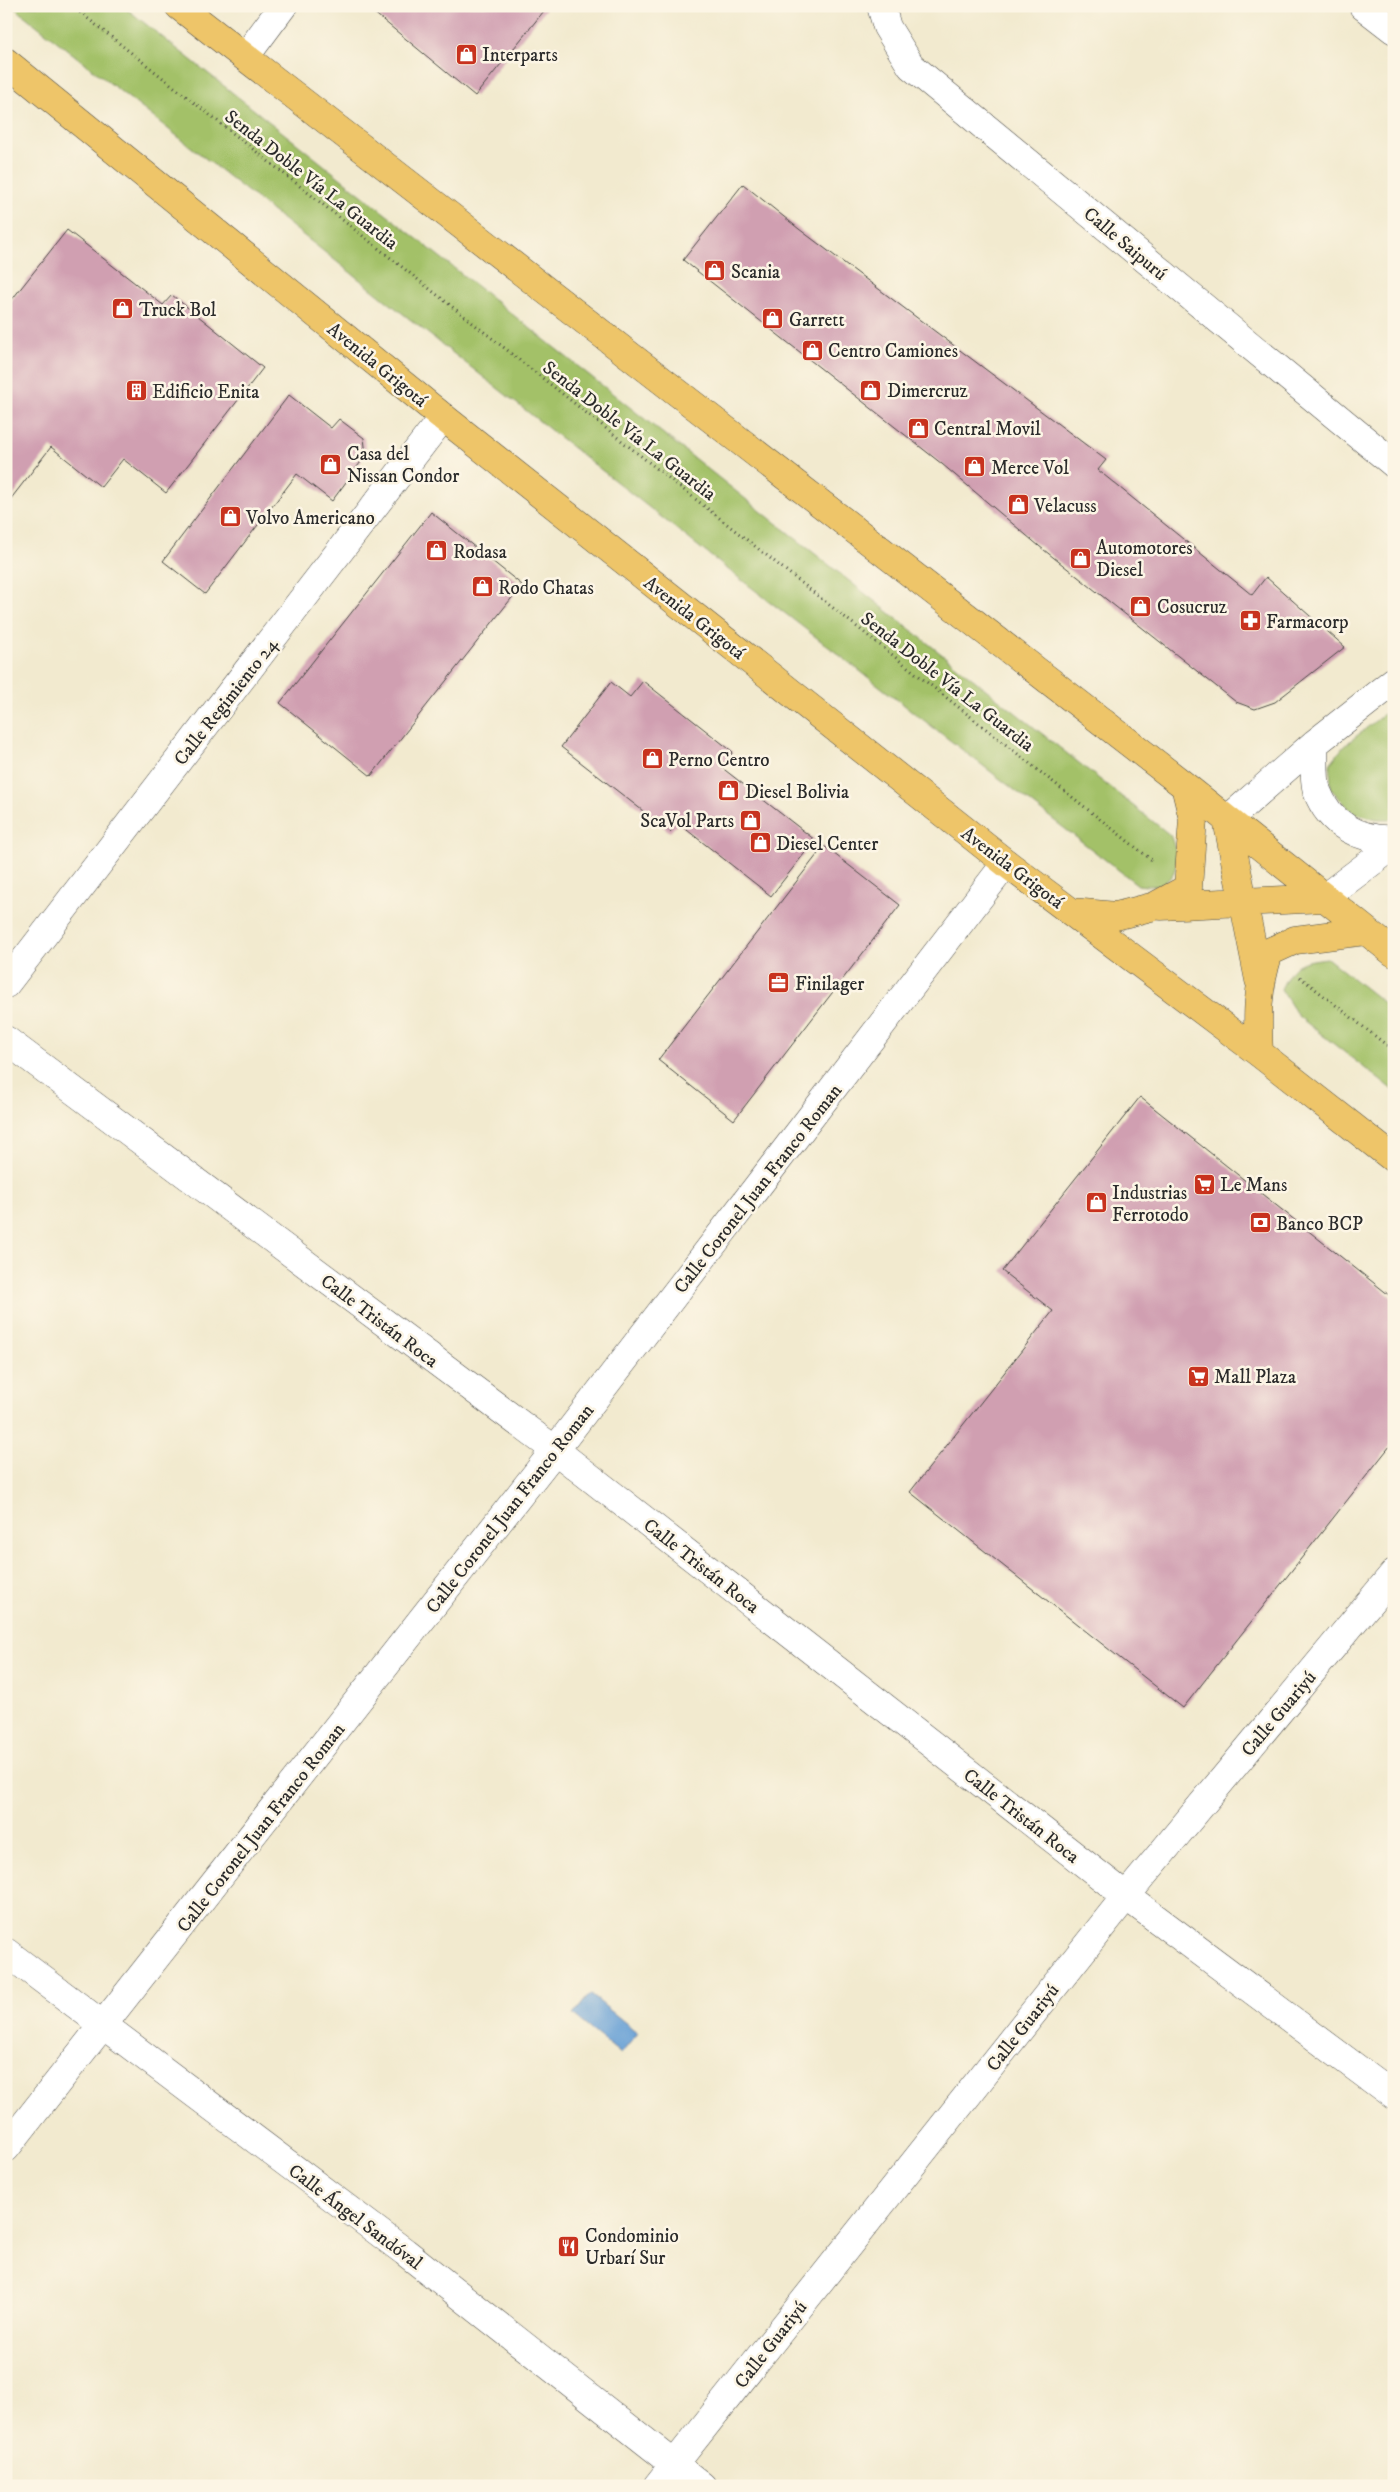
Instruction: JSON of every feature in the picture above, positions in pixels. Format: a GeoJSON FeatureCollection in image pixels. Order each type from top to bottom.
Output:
{"type":"FeatureCollection","features":[{"type":"Feature","properties":{"kind":"main road"},"geometry":{"type":"LineString","coordinates":[[179,6],[1185,786],[1394,953]]}},
{"type":"Feature","properties":{"kind":"main road","name":"Avenida Grigotá"},"geometry":{"type":"LineString","coordinates":[[6,62],[443,417],[1006,864],[1259,1053],[1394,1159]]}},
{"type":"Feature","properties":{"kind":"main road"},"geometry":{"type":"LineString","coordinates":[[1155,906],[1188,888],[1193,819],[1185,786]]}},
{"type":"Feature","properties":{"kind":"main road"},"geometry":{"type":"LineString","coordinates":[[1227,820],[1259,984]]}},
{"type":"Feature","properties":{"kind":"main road"},"geometry":{"type":"LineString","coordinates":[[1072,912],[1116,916],[1155,906],[1324,898]]}},
{"type":"Feature","properties":{"kind":"main road"},"geometry":{"type":"LineString","coordinates":[[1259,1053],[1257,1012],[1259,984],[1269,952],[1295,940],[1365,931]]}},
{"type":"Feature","properties":{"kind":"street"},"geometry":{"type":"LineString","coordinates":[[245,57],[283,6]]}},
{"type":"Feature","properties":{"kind":"street","name":"Calle Saipurú"},"geometry":{"type":"LineString","coordinates":[[881,6],[887,27],[911,66],[1394,464]]}},
{"type":"Feature","properties":{"kind":"street"},"geometry":{"type":"LineString","coordinates":[[1364,6],[1394,30]]}},
{"type":"Feature","properties":{"kind":"street","name":"Calle Regimiento 24"},"geometry":{"type":"LineString","coordinates":[[6,984],[443,417]]}},
{"type":"Feature","properties":{"kind":"street"},"geometry":{"type":"LineString","coordinates":[[1227,820],[1314,744],[1394,681]]}},
{"type":"Feature","properties":{"kind":"street"},"geometry":{"type":"LineString","coordinates":[[1314,744],[1317,790],[1330,814],[1351,832],[1376,840],[1394,839]]}},
{"type":"Feature","properties":{"kind":"street"},"geometry":{"type":"LineString","coordinates":[[1324,898],[1394,845]]}},
{"type":"Feature","properties":{"kind":"street","name":"Calle Coronel Juan Franco Roman"},"geometry":{"type":"LineString","coordinates":[[6,2148],[555,1450],[1006,864]]}},
{"type":"Feature","properties":{"kind":"street","name":"Calle Tristán Roca"},"geometry":{"type":"LineString","coordinates":[[6,1040],[555,1450],[1126,1896],[1394,2096]]}},
{"type":"Feature","properties":{"kind":"street","name":"Calle Guariyú"},"geometry":{"type":"LineString","coordinates":[[657,2486],[1126,1896],[1394,1574]]}},
{"type":"Feature","properties":{"kind":"street","name":"Calle Ángel Sandóval"},"geometry":{"type":"LineString","coordinates":[[6,1952],[103,2027],[405,2252],[702,2486]]}},
{"type":"Feature","properties":{"kind":"path","name":"Senda Doble Vía La Guardia"},"geometry":{"type":"LineString","coordinates":[[72,6],[1156,863]]}},
{"type":"Feature","properties":{"kind":"path"},"geometry":{"type":"LineString","coordinates":[[1298,975],[1394,1051]]}},
{"type":"Feature","properties":{"kind":"green space"},"geometry":{"type":"Polygon","coordinates":[[[12,6],[123,6],[1170,835],[1176,856],[1176,866],[1173,874],[1161,884],[1151,886],[1138,885],[717,561],[12,6]]]}},
{"type":"Feature","properties":{"kind":"green space"},"geometry":{"type":"Polygon","coordinates":[[[1394,706],[1394,819],[1377,819],[1353,813],[1331,789],[1330,764],[1344,746],[1394,706]]]}},
{"type":"Feature","properties":{"kind":"green space"},"geometry":{"type":"Polygon","coordinates":[[[1327,958],[1394,1011],[1394,1091],[1298,1016],[1281,989],[1290,973],[1298,965],[1303,962],[1327,958]]]}},
{"type":"Feature","properties":{"kind":"water"},"geometry":{"type":"Polygon","coordinates":[[[590,1994],[638,2033],[621,2054],[573,2015],[590,1994]]]}},
{"type":"Feature","properties":{"kind":"building","name":"Interparts"},"geometry":{"type":"Polygon","coordinates":[[[376,6],[548,6],[475,96],[372,11],[376,6]]]}},
{"type":"Feature","properties":{"kind":"building"},"geometry":{"type":"Polygon","coordinates":[[[743,184],[799,229],[1106,460],[1098,470],[1252,595],[1266,577],[1345,647],[1275,702],[1255,709],[1236,702],[1039,546],[942,464],[683,260],[743,184]]]}},
{"type":"Feature","properties":{"kind":"building"},"geometry":{"type":"Polygon","coordinates":[[[67,230],[163,305],[172,295],[263,368],[166,493],[123,459],[101,487],[51,447],[6,505],[6,307],[67,230]]]}},
{"type":"Feature","properties":{"kind":"building","name":"Volvo Americano"},"geometry":{"type":"Polygon","coordinates":[[[289,395],[331,428],[339,419],[364,438],[366,455],[332,501],[297,474],[205,594],[163,561],[289,395]]]}},
{"type":"Feature","properties":{"kind":"building"},"geometry":{"type":"Polygon","coordinates":[[[431,512],[522,585],[371,776],[280,703],[431,512]]]}},
{"type":"Feature","properties":{"kind":"building","name":"Perno Centro"},"geometry":{"type":"Polygon","coordinates":[[[643,681],[733,752],[721,767],[815,840],[771,896],[678,823],[670,832],[561,747],[611,682],[630,697],[643,681]]]}},
{"type":"Feature","properties":{"kind":"building","name":"Finilager"},"geometry":{"type":"Polygon","coordinates":[[[824,846],[900,905],[734,1120],[658,1060],[824,846]]]}},
{"type":"Feature","properties":{"kind":"building","name":"Mall Plaza"},"geometry":{"type":"Polygon","coordinates":[[[1140,1097],[1394,1299],[1394,1441],[1183,1708],[910,1492],[1053,1311],[1002,1271],[1140,1097]]]}},
{"type":"Feature","properties":{"kind":"place","name":"Interparts"},"geometry":{"type":"Point","coordinates":[466,54]}},
{"type":"Feature","properties":{"kind":"place","name":"Scania"},"geometry":{"type":"Point","coordinates":[715,271]}},
{"type":"Feature","properties":{"kind":"place","name":"Truck Bol"},"geometry":{"type":"Point","coordinates":[123,309]}},
{"type":"Feature","properties":{"kind":"place","name":"Garrett"},"geometry":{"type":"Point","coordinates":[773,319]}},
{"type":"Feature","properties":{"kind":"place","name":"Centro Camiones"},"geometry":{"type":"Point","coordinates":[812,350]}},
{"type":"Feature","properties":{"kind":"place","name":"Dimercruz"},"geometry":{"type":"Point","coordinates":[871,390]}},
{"type":"Feature","properties":{"kind":"place","name":"Edificio Enita"},"geometry":{"type":"Point","coordinates":[136,391]}},
{"type":"Feature","properties":{"kind":"place","name":"Central Movil"},"geometry":{"type":"Point","coordinates":[918,428]}},
{"type":"Feature","properties":{"kind":"place","name":"Casa del Nissan Condor"},"geometry":{"type":"Point","coordinates":[331,464]}},
{"type":"Feature","properties":{"kind":"place","name":"Merce Vol"},"geometry":{"type":"Point","coordinates":[975,467]}},
{"type":"Feature","properties":{"kind":"place","name":"Velacuss"},"geometry":{"type":"Point","coordinates":[1018,505]}},
{"type":"Feature","properties":{"kind":"place","name":"Volvo Americano"},"geometry":{"type":"Point","coordinates":[230,517]}},
{"type":"Feature","properties":{"kind":"place","name":"Rodasa"},"geometry":{"type":"Point","coordinates":[437,551]}},
{"type":"Feature","properties":{"kind":"place","name":"Automotores Diesel"},"geometry":{"type":"Point","coordinates":[1080,558]}},
{"type":"Feature","properties":{"kind":"place","name":"Rodo Chatas"},"geometry":{"type":"Point","coordinates":[482,587]}},
{"type":"Feature","properties":{"kind":"place","name":"Cosucruz"},"geometry":{"type":"Point","coordinates":[1141,606]}},
{"type":"Feature","properties":{"kind":"place","name":"Farmacorp"},"geometry":{"type":"Point","coordinates":[1250,621]}},
{"type":"Feature","properties":{"kind":"place","name":"Perno Centro"},"geometry":{"type":"Point","coordinates":[652,759]}},
{"type":"Feature","properties":{"kind":"place","name":"Diesel Bolivia"},"geometry":{"type":"Point","coordinates":[729,791]}},
{"type":"Feature","properties":{"kind":"place","name":"ScaVol Parts"},"geometry":{"type":"Point","coordinates":[750,820]}},
{"type":"Feature","properties":{"kind":"place","name":"Diesel Center"},"geometry":{"type":"Point","coordinates":[760,843]}},
{"type":"Feature","properties":{"kind":"place","name":"Finilager"},"geometry":{"type":"Point","coordinates":[779,983]}},
{"type":"Feature","properties":{"kind":"place","name":"Le Mans"},"geometry":{"type":"Point","coordinates":[1204,1184]}},
{"type":"Feature","properties":{"kind":"place","name":"Industrias Ferrotodo"},"geometry":{"type":"Point","coordinates":[1096,1203]}},
{"type":"Feature","properties":{"kind":"place","name":"Banco BCP"},"geometry":{"type":"Point","coordinates":[1260,1223]}},
{"type":"Feature","properties":{"kind":"place","name":"Mall Plaza"},"geometry":{"type":"Point","coordinates":[1198,1376]}},
{"type":"Feature","properties":{"kind":"place","name":"Condominio Urbarí Sur"},"geometry":{"type":"Point","coordinates":[569,2246]}}]}
